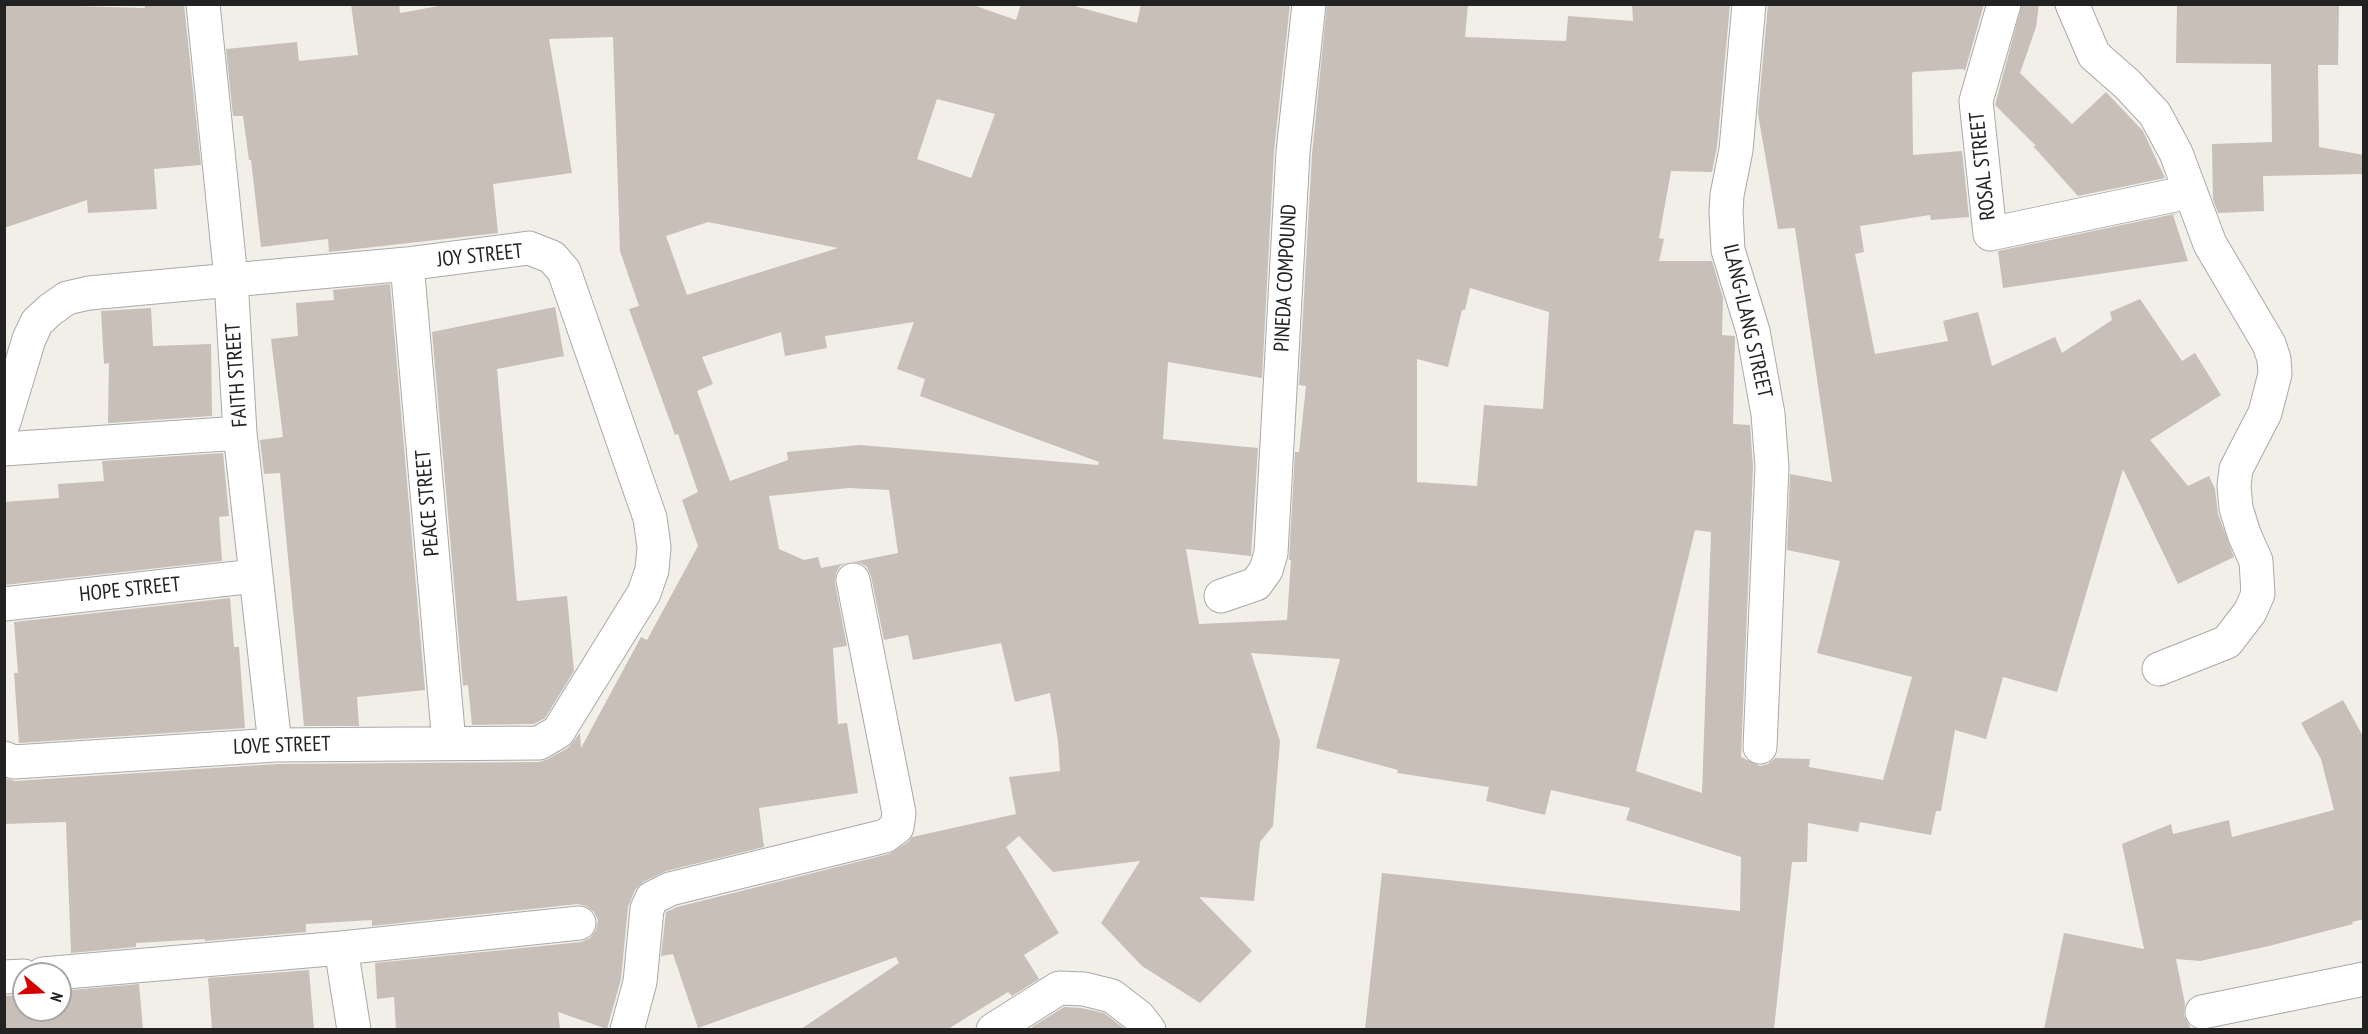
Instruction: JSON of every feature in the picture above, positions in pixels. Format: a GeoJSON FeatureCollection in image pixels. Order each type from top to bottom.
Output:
{"type":"FeatureCollection","features":[{"type":"Feature","properties":{"kind":"street","name":"FAITH STREET"},"geometry":{"type":"LineString","coordinates":[[203,4],[231,279],[240,433],[275,745]]}},
{"type":"Feature","properties":{"kind":"street","name":"PINEDA COMPOUND"},"geometry":{"type":"LineString","coordinates":[[1221,596],[1256,584],[1266,570],[1270,553],[1293,152],[1309,4]]}},
{"type":"Feature","properties":{"kind":"street","name":"ILANG-ILANG STREET"},"geometry":{"type":"LineString","coordinates":[[1749,4],[1736,150],[1726,212],[1728,250],[1753,331],[1766,404],[1772,466],[1760,747]]}},
{"type":"Feature","properties":{"kind":"street","name":"ROSAL STREET"},"geometry":{"type":"LineString","coordinates":[[2004,4],[1976,101],[1990,234],[2189,192]]}},
{"type":"Feature","properties":{"kind":"street"},"geometry":{"type":"LineString","coordinates":[[2072,4],[2094,55],[2127,84],[2155,114],[2176,153],[2210,244],[2270,344],[2274,359],[2275,374],[2265,413],[2236,469],[2234,486],[2236,508],[2256,561],[2258,594],[2250,612],[2227,642],[2159,669]]}},
{"type":"Feature","properties":{"kind":"street","name":"JOY STREET"},"geometry":{"type":"LineString","coordinates":[[4,422],[29,339],[37,322],[67,298],[88,293],[406,264],[529,248],[552,257],[564,271],[650,518],[654,547],[652,570],[645,593],[558,732]]}},
{"type":"Feature","properties":{"kind":"street","name":"PEACE STREET"},"geometry":{"type":"LineString","coordinates":[[406,264],[449,742]]}},
{"type":"Feature","properties":{"kind":"street"},"geometry":{"type":"LineString","coordinates":[[4,449],[240,433]]}},
{"type":"Feature","properties":{"kind":"street","name":"HOPE STREET"},"geometry":{"type":"LineString","coordinates":[[4,604],[255,576]]}},
{"type":"Feature","properties":{"kind":"street"},"geometry":{"type":"LineString","coordinates":[[627,1029],[640,982],[646,909],[652,898],[670,890],[885,836],[897,827],[899,813],[853,580]]}},
{"type":"Feature","properties":{"kind":"street","name":"LOVE STREET"},"geometry":{"type":"LineString","coordinates":[[4,758],[14,762],[275,745],[539,743],[558,732]]}},
{"type":"Feature","properties":{"kind":"street"},"geometry":{"type":"LineString","coordinates":[[72,971],[341,948],[579,923]]}},
{"type":"Feature","properties":{"kind":"street"},"geometry":{"type":"LineString","coordinates":[[341,948],[354,1029]]}},
{"type":"Feature","properties":{"kind":"street"},"geometry":{"type":"LineString","coordinates":[[2202,1012],[2364,979]]}},
{"type":"Feature","properties":{"kind":"street"},"geometry":{"type":"LineString","coordinates":[[993,1029],[1059,988],[1084,989],[1112,996],[1138,1016],[1149,1029]]}},
{"type":"Feature","properties":{"kind":"building"},"geometry":{"type":"Polygon","coordinates":[[[4,4],[145,8],[144,4],[184,4],[201,165],[154,169],[157,209],[88,213],[87,200],[4,228],[4,4]]]}},
{"type":"Feature","properties":{"kind":"building"},"geometry":{"type":"Polygon","coordinates":[[[351,4],[399,4],[400,13],[450,4],[970,4],[1016,20],[1021,4],[1067,4],[1137,23],[1141,4],[1290,4],[1274,151],[1262,378],[1168,362],[1163,439],[1258,448],[1251,556],[1186,549],[1199,624],[1287,620],[1295,452],[1299,452],[1306,386],[1299,385],[1312,154],[1327,4],[1468,4],[1465,37],[1566,41],[1568,16],[1633,21],[1632,4],[1730,4],[1717,147],[1712,172],[1671,171],[1659,238],[1664,239],[1659,261],[1712,261],[1723,298],[1722,335],[1735,336],[1733,424],[1750,425],[1753,467],[1741,757],[1760,766],[1768,764],[1775,758],[1810,759],[1809,767],[1883,780],[1912,677],[1817,653],[1840,561],[1787,550],[1790,474],[1832,482],[1795,228],[1778,229],[1758,114],[1768,4],[1984,4],[1965,71],[1963,69],[1913,72],[1912,74],[1913,155],[1962,151],[1969,217],[1931,220],[1930,215],[1860,226],[1864,252],[1855,254],[1875,354],[1948,341],[1943,321],[1978,312],[1992,366],[2055,337],[2062,353],[2112,320],[2110,312],[2140,299],[2182,361],[2195,353],[2221,395],[2150,440],[2188,486],[2209,476],[2215,489],[2218,514],[2234,557],[2178,584],[2123,469],[2057,692],[2003,677],[1986,739],[1955,730],[1941,811],[1936,811],[1931,835],[1860,822],[1858,832],[1808,823],[1807,862],[1792,862],[1774,1029],[1365,1029],[1382,873],[1740,911],[1741,857],[1626,820],[1630,808],[1551,790],[1545,815],[1486,801],[1489,787],[1397,773],[1398,770],[1316,748],[1340,659],[1251,653],[1280,741],[1273,826],[1260,842],[1254,901],[1199,897],[1252,951],[1200,1003],[1142,966],[1101,923],[1140,861],[1053,872],[1019,836],[1006,847],[1059,933],[1024,955],[1039,979],[1012,996],[1008,992],[948,1029],[801,1029],[899,963],[896,957],[698,1028],[673,954],[661,956],[666,912],[677,907],[889,854],[912,837],[1016,814],[1009,777],[1060,771],[1058,741],[1050,693],[1015,702],[1001,643],[913,660],[908,635],[884,640],[871,576],[867,567],[853,562],[898,553],[889,490],[849,488],[769,496],[779,549],[804,560],[818,557],[821,568],[846,563],[840,566],[836,573],[835,583],[847,646],[833,648],[838,724],[847,723],[858,793],[759,808],[764,847],[666,871],[643,882],[635,890],[628,907],[621,979],[607,1029],[558,1012],[560,1029],[396,1029],[394,997],[377,999],[375,963],[581,942],[590,938],[596,930],[598,920],[594,912],[578,904],[372,926],[372,920],[306,924],[306,932],[205,941],[205,939],[136,943],[136,947],[71,953],[66,822],[4,824],[4,778],[15,781],[276,764],[539,762],[568,748],[580,733],[581,748],[641,637],[647,640],[698,546],[682,500],[698,492],[629,309],[639,306],[620,251],[613,37],[549,39],[572,173],[493,184],[498,233],[329,252],[328,239],[261,247],[251,160],[249,160],[243,116],[233,116],[226,49],[297,42],[299,61],[358,55],[351,4]],[[937,99],[917,159],[971,178],[995,114],[937,99]],[[708,222],[666,236],[687,295],[838,248],[708,222]],[[1470,288],[1465,310],[1462,310],[1448,367],[1417,359],[1417,482],[1477,486],[1484,405],[1543,409],[1549,312],[1470,288]],[[914,322],[825,336],[827,348],[785,356],[781,332],[702,357],[713,384],[697,391],[730,481],[788,460],[787,452],[860,445],[1098,465],[1099,462],[920,396],[925,379],[897,369],[914,322]],[[1695,530],[1636,771],[1702,793],[1711,532],[1695,530]]]}},
{"type":"Feature","properties":{"kind":"building"},"geometry":{"type":"Polygon","coordinates":[[[2022,4],[2039,4],[2036,27],[2020,73],[2072,124],[2106,92],[2143,131],[2165,178],[2078,196],[2033,146],[2036,146],[1995,105],[2022,4]]]}},
{"type":"Feature","properties":{"kind":"building"},"geometry":{"type":"Polygon","coordinates":[[[2177,4],[2339,4],[2338,65],[2318,65],[2319,147],[2364,155],[2364,174],[2263,176],[2264,211],[2218,213],[2213,199],[2212,144],[2272,142],[2271,64],[2176,63],[2177,4]]]}},
{"type":"Feature","properties":{"kind":"building"},"geometry":{"type":"Polygon","coordinates":[[[2179,213],[2173,215],[2188,261],[2003,288],[1998,251],[2179,213]]]}},
{"type":"Feature","properties":{"kind":"building"},"geometry":{"type":"Polygon","coordinates":[[[390,284],[425,690],[357,697],[359,726],[304,726],[280,473],[264,474],[260,440],[283,437],[271,339],[298,336],[296,303],[334,300],[333,290],[390,284]]]}},
{"type":"Feature","properties":{"kind":"building"},"geometry":{"type":"Polygon","coordinates":[[[555,307],[564,356],[497,369],[517,601],[567,596],[574,671],[545,718],[534,724],[472,725],[468,685],[463,686],[432,332],[555,307]]]}},
{"type":"Feature","properties":{"kind":"building"},"geometry":{"type":"Polygon","coordinates":[[[151,308],[153,346],[211,344],[212,416],[108,423],[109,363],[104,364],[101,311],[151,308]]]}},
{"type":"Feature","properties":{"kind":"building"},"geometry":{"type":"Polygon","coordinates":[[[223,453],[229,516],[219,517],[222,561],[4,585],[4,502],[59,498],[58,484],[104,481],[102,461],[223,453]]]}},
{"type":"Feature","properties":{"kind":"building"},"geometry":{"type":"Polygon","coordinates":[[[230,598],[234,647],[239,647],[245,728],[19,743],[14,673],[18,673],[14,622],[230,598]]]}},
{"type":"Feature","properties":{"kind":"building"},"geometry":{"type":"Polygon","coordinates":[[[2343,700],[2364,738],[2364,919],[2352,922],[2353,924],[2269,946],[2200,961],[2176,959],[2185,1004],[2184,1015],[2191,1029],[2044,1029],[2064,933],[2144,949],[2122,844],[2171,824],[2173,834],[2229,820],[2232,837],[2334,810],[2321,759],[2301,723],[2343,700]]]}},
{"type":"Feature","properties":{"kind":"building"},"geometry":{"type":"Polygon","coordinates":[[[309,970],[314,1029],[212,1029],[208,978],[309,970]]]}},
{"type":"Feature","properties":{"kind":"building"},"geometry":{"type":"Polygon","coordinates":[[[139,984],[143,1029],[6,1029],[4,996],[12,996],[12,1022],[72,1022],[72,990],[139,984]]]}},
{"type":"Feature","properties":{"kind":"building"},"geometry":{"type":"Polygon","coordinates":[[[1064,1007],[1104,1013],[1125,1029],[1033,1029],[1032,1027],[1064,1007]]]}}]}
